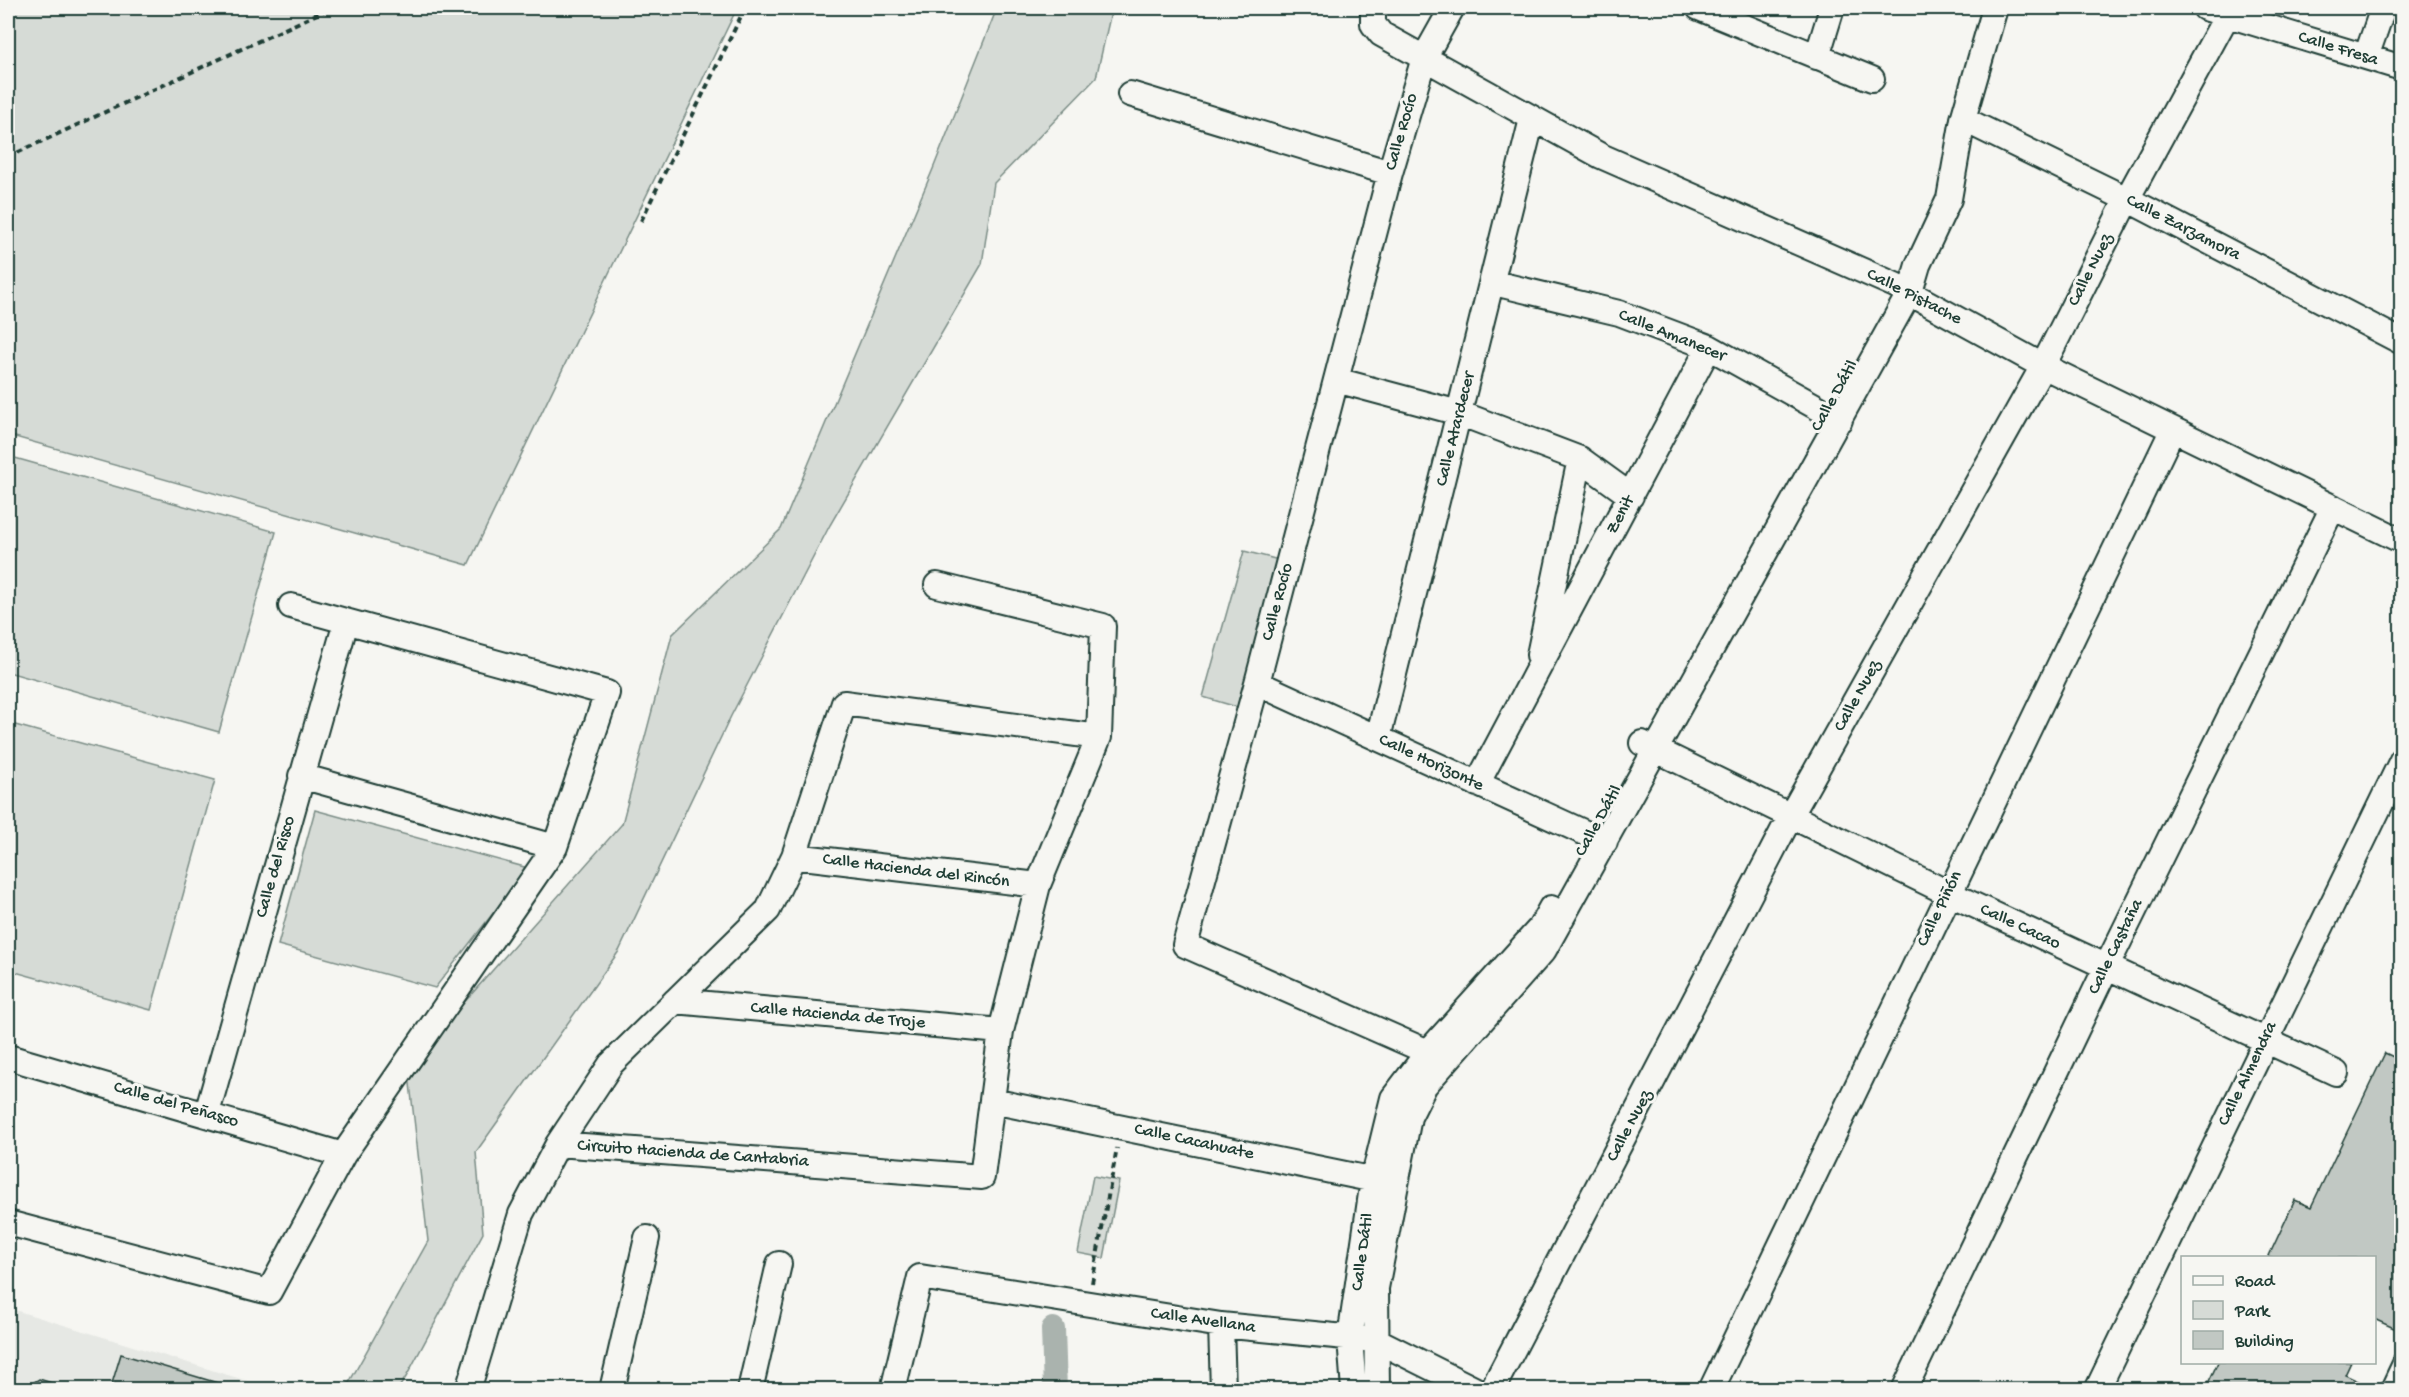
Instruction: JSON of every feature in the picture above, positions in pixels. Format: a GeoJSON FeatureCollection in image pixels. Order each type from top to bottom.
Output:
{"type":"FeatureCollection","features":[{"type":"Feature","properties":{"kind":"street","name":"Calle Pistache"},"geometry":{"type":"LineString","coordinates":[[1373,8],[1373,24],[1381,34],[1601,156],[1902,288],[2043,366],[2172,431],[2402,541]]}},
{"type":"Feature","properties":{"kind":"street","name":"Calle Rocío"},"geometry":{"type":"LineString","coordinates":[[1428,1052],[1185,945],[1257,683],[1390,173],[1424,58],[1452,8]]}},
{"type":"Feature","properties":{"kind":"street"},"geometry":{"type":"LineString","coordinates":[[1699,8],[1872,79]]}},
{"type":"Feature","properties":{"kind":"street"},"geometry":{"type":"LineString","coordinates":[[1817,57],[1832,8]]}},
{"type":"Feature","properties":{"kind":"street","name":"Calle Dátil"},"geometry":{"type":"LineString","coordinates":[[1354,1389],[1350,1338],[1384,1182],[1408,1117],[1425,1085],[1544,950],[1598,839],[1902,288],[1918,265],[1949,199],[1963,118],[1995,8]]}},
{"type":"Feature","properties":{"kind":"street","name":"Calle Fresa"},"geometry":{"type":"LineString","coordinates":[[2205,8],[2229,12],[2402,68]]}},
{"type":"Feature","properties":{"kind":"street"},"geometry":{"type":"LineString","coordinates":[[2366,57],[2383,8]]}},
{"type":"Feature","properties":{"kind":"street","name":"Calle Nuez"},"geometry":{"type":"LineString","coordinates":[[1492,1389],[1791,815],[2043,366],[2127,199],[2229,12]]}},
{"type":"Feature","properties":{"kind":"street"},"geometry":{"type":"LineString","coordinates":[[1130,94],[1390,173]]}},
{"type":"Feature","properties":{"kind":"street","name":"Calle Zarzamora"},"geometry":{"type":"LineString","coordinates":[[1963,118],[2127,199],[2402,342]]}},
{"type":"Feature","properties":{"kind":"street","name":"Calle Atardecer"},"geometry":{"type":"LineString","coordinates":[[1378,738],[1494,283],[1532,119]]}},
{"type":"Feature","properties":{"kind":"street","name":"Calle Amanecer"},"geometry":{"type":"LineString","coordinates":[[1494,283],[1619,313],[1709,347],[1833,416]]}},
{"type":"Feature","properties":{"kind":"street","name":"Zenit"},"geometry":{"type":"LineString","coordinates":[[1477,784],[1533,684],[1709,347]]}},
{"type":"Feature","properties":{"kind":"street"},"geometry":{"type":"LineString","coordinates":[[1336,380],[1459,413],[1580,459],[1630,496]]}},
{"type":"Feature","properties":{"kind":"street","name":"Calle Piñón"},"geometry":{"type":"LineString","coordinates":[[1711,1389],[1948,892],[2172,431]]}},
{"type":"Feature","properties":{"kind":"street","name":"Zenit"},"geometry":{"type":"LineString","coordinates":[[1533,684],[1580,459]]}},
{"type":"Feature","properties":{"kind":"street","name":"Calle Castaña"},"geometry":{"type":"LineString","coordinates":[[1904,1389],[2106,968],[2332,507]]}},
{"type":"Feature","properties":{"kind":"street","name":"Circuito Hacienda de Cantabria"},"geometry":{"type":"LineString","coordinates":[[937,585],[1103,626],[1099,737],[1038,885],[1001,1031],[982,1177],[558,1144],[611,1064],[768,910],[794,856],[844,703],[1099,737]]}},
{"type":"Feature","properties":{"kind":"street"},"geometry":{"type":"LineString","coordinates":[[8,1223],[269,1292],[343,1155],[555,847],[607,693],[291,606]]}},
{"type":"Feature","properties":{"kind":"street","name":"Calle del Risco"},"geometry":{"type":"LineString","coordinates":[[207,1113],[346,622]]}},
{"type":"Feature","properties":{"kind":"street","name":"Calle Horizonte"},"geometry":{"type":"LineString","coordinates":[[1257,683],[1598,839]]}},
{"type":"Feature","properties":{"kind":"street","name":"Calle Cacao"},"geometry":{"type":"LineString","coordinates":[[1649,746],[2106,968],[2336,1073]]}},
{"type":"Feature","properties":{"kind":"street","name":"Calle Almendra"},"geometry":{"type":"LineString","coordinates":[[2097,1389],[2402,760]]}},
{"type":"Feature","properties":{"kind":"street"},"geometry":{"type":"LineString","coordinates":[[301,776],[555,847]]}},
{"type":"Feature","properties":{"kind":"street","name":"Calle Dátil"},"geometry":{"type":"LineString","coordinates":[[1377,1389],[1376,1288],[1393,1098],[1428,1052],[1540,927],[1598,839]]}},
{"type":"Feature","properties":{"kind":"street","name":"Calle Hacienda del Rincón"},"geometry":{"type":"LineString","coordinates":[[794,856],[1038,885]]}},
{"type":"Feature","properties":{"kind":"street","name":"Calle Hacienda de Troje"},"geometry":{"type":"LineString","coordinates":[[675,1001],[1001,1031]]}},
{"type":"Feature","properties":{"kind":"street","name":"Calle del Peñasco"},"geometry":{"type":"LineString","coordinates":[[8,1057],[207,1113],[343,1155]]}},
{"type":"Feature","properties":{"kind":"street","name":"Calle Cacahuate"},"geometry":{"type":"LineString","coordinates":[[992,1101],[1384,1182]]}},
{"type":"Feature","properties":{"kind":"street"},"geometry":{"type":"LineString","coordinates":[[468,1389],[521,1214],[558,1144]]}},
{"type":"Feature","properties":{"kind":"street"},"geometry":{"type":"LineString","coordinates":[[612,1389],[647,1238]]}},
{"type":"Feature","properties":{"kind":"street"},"geometry":{"type":"LineString","coordinates":[[750,1389],[779,1264]]}},
{"type":"Feature","properties":{"kind":"street","name":"Calle Avellana"},"geometry":{"type":"LineString","coordinates":[[893,1389],[920,1277],[1221,1325],[1376,1340],[1476,1389]]}},
{"type":"Feature","properties":{"kind":"street"},"geometry":{"type":"LineString","coordinates":[[1221,1325],[1224,1389]]}},
{"type":"Feature","properties":{"kind":"lane"},"geometry":{"type":"LineString","coordinates":[[2386,1389],[2402,1356]]}},
{"type":"Feature","properties":{"kind":"path"},"geometry":{"type":"LineString","coordinates":[[8,158],[330,8]]}},
{"type":"Feature","properties":{"kind":"path"},"geometry":{"type":"LineString","coordinates":[[641,221],[745,8]]}},
{"type":"Feature","properties":{"kind":"path"},"geometry":{"type":"LineString","coordinates":[[1088,1304],[1121,1127]]}},
{"type":"Feature","properties":{"kind":"shaded area"},"geometry":{"type":"Polygon","coordinates":[[[8,1308],[267,1387],[266,1390],[8,1389],[8,1308]]]}},
{"type":"Feature","properties":{"kind":"green space"},"geometry":{"type":"Polygon","coordinates":[[[8,8],[737,8],[468,565],[8,435],[8,8]]]}},
{"type":"Feature","properties":{"kind":"green space"},"geometry":{"type":"Polygon","coordinates":[[[997,8],[1112,8],[1096,78],[994,183],[982,264],[830,525],[731,716],[619,951],[476,1152],[483,1233],[406,1377],[398,1389],[345,1390],[428,1241],[408,1066],[622,824],[672,635],[781,529],[933,169],[997,8]]]}},
{"type":"Feature","properties":{"kind":"green space"},"geometry":{"type":"Polygon","coordinates":[[[8,456],[276,532],[219,732],[8,672],[8,456]]]}},
{"type":"Feature","properties":{"kind":"green space"},"geometry":{"type":"Polygon","coordinates":[[[1244,551],[1279,560],[1237,707],[1203,697],[1244,551]]]}},
{"type":"Feature","properties":{"kind":"green space"},"geometry":{"type":"Polygon","coordinates":[[[8,723],[215,780],[151,1010],[8,970],[8,723]]]}},
{"type":"Feature","properties":{"kind":"green space"},"geometry":{"type":"Polygon","coordinates":[[[315,810],[528,868],[435,988],[278,945],[315,810]]]}},
{"type":"Feature","properties":{"kind":"green space"},"geometry":{"type":"Polygon","coordinates":[[[1093,1176],[1119,1181],[1104,1258],[1078,1253],[1093,1176]]]}},
{"type":"Feature","properties":{"kind":"building"},"geometry":{"type":"Polygon","coordinates":[[[2385,1053],[2402,1061],[2402,1317],[2396,1329],[2376,1320],[2376,1256],[2269,1256],[2295,1200],[2311,1207],[2385,1053]]]}},
{"type":"Feature","properties":{"kind":"building"},"geometry":{"type":"Polygon","coordinates":[[[121,1354],[241,1390],[110,1390],[121,1354]]]}},
{"type":"Feature","properties":{"kind":"building"},"geometry":{"type":"Polygon","coordinates":[[[2217,1364],[2350,1364],[2345,1375],[2371,1387],[2369,1390],[2205,1390],[2217,1364]]]}},
{"type":"Feature","properties":{"kind":"building"},"geometry":{"type":"Polygon","coordinates":[[[39,1379],[74,1390],[21,1390],[39,1379]]]}},
{"type":"Feature","properties":{"kind":"waterway"},"geometry":{"type":"LineString","coordinates":[[1053,1329],[1055,1390]]}}]}
